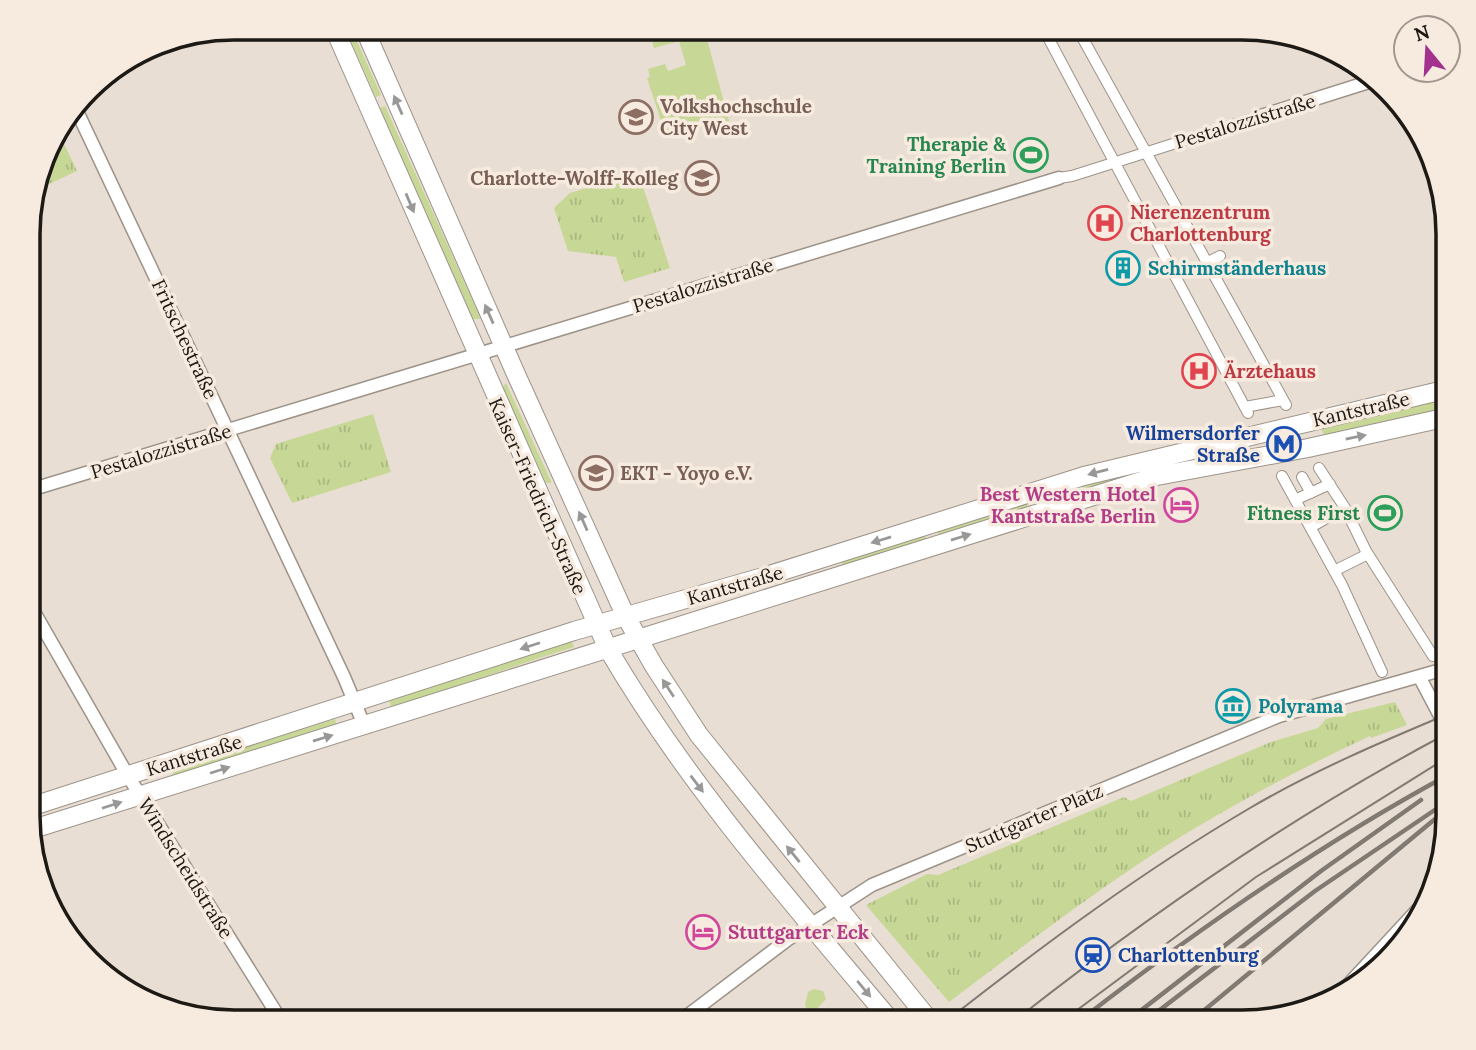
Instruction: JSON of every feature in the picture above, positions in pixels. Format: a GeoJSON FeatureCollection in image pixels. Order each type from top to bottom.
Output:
{"type":"FeatureCollection","features":[{"type":"Feature","properties":{"kind":"main road","name":"Kaiser-Friedrich-Straße"},"geometry":{"type":"LineString","coordinates":[[339,40],[595,625],[608,649],[688,772],[882,1010]]}},
{"type":"Feature","properties":{"kind":"main road","name":"Kaiser-Friedrich-Straße"},"geometry":{"type":"LineString","coordinates":[[369,40],[626,617],[699,735],[921,1010]]}},
{"type":"Feature","properties":{"kind":"main road","name":"Kantstraße"},"geometry":{"type":"LineString","coordinates":[[41,804],[595,625],[1096,473],[1435,393]]}},
{"type":"Feature","properties":{"kind":"main road","name":"Kantstraße"},"geometry":{"type":"LineString","coordinates":[[41,827],[1157,476],[1435,420]]}},
{"type":"Feature","properties":{"kind":"street"},"geometry":{"type":"LineString","coordinates":[[1050,41],[1117,162],[1246,410],[1259,400],[1284,402],[1084,41]]}},
{"type":"Feature","properties":{"kind":"street","name":"Pestalozzistraße"},"geometry":{"type":"LineString","coordinates":[[40,487],[1059,177],[1073,177],[1144,152],[1364,84]]}},
{"type":"Feature","properties":{"kind":"street","name":"Fritschestraße"},"geometry":{"type":"LineString","coordinates":[[80,117],[357,703],[364,725]]}},
{"type":"Feature","properties":{"kind":"street"},"geometry":{"type":"LineString","coordinates":[[1206,263],[1220,256]]}},
{"type":"Feature","properties":{"kind":"street"},"geometry":{"type":"LineString","coordinates":[[1319,468],[1345,508],[1362,555],[1433,656]]}},
{"type":"Feature","properties":{"kind":"street"},"geometry":{"type":"LineString","coordinates":[[1282,475],[1334,571],[1382,672]]}},
{"type":"Feature","properties":{"kind":"street"},"geometry":{"type":"LineString","coordinates":[[1302,477],[1311,493]]}},
{"type":"Feature","properties":{"kind":"street"},"geometry":{"type":"LineString","coordinates":[[1297,499],[1330,484]]}},
{"type":"Feature","properties":{"kind":"street"},"geometry":{"type":"LineString","coordinates":[[1311,527],[1331,513],[1345,508]]}},
{"type":"Feature","properties":{"kind":"street"},"geometry":{"type":"LineString","coordinates":[[1334,571],[1362,555]]}},
{"type":"Feature","properties":{"kind":"street","name":"Windscheidstraße"},"geometry":{"type":"LineString","coordinates":[[41,624],[128,776],[274,1009]]}},
{"type":"Feature","properties":{"kind":"street","name":"Stuttgarter Platz"},"geometry":{"type":"LineString","coordinates":[[696,1009],[810,925],[872,885],[1256,725],[1331,698],[1435,673]]}},
{"type":"Feature","properties":{"kind":"street"},"geometry":{"type":"LineString","coordinates":[[1420,678],[1435,706]]}},
{"type":"Feature","properties":{"kind":"street"},"geometry":{"type":"LineString","coordinates":[[1367,964],[1398,930]]}},
{"type":"Feature","properties":{"kind":"green space"},"geometry":{"type":"Polygon","coordinates":[[[350,40],[356,40],[381,95],[376,97],[350,40]]]}},
{"type":"Feature","properties":{"kind":"green space"},"geometry":{"type":"Polygon","coordinates":[[[652,40],[707,40],[729,121],[672,136],[665,133],[647,78],[650,77],[648,69],[665,64],[668,71],[686,65],[679,41],[654,48],[652,40]]]}},
{"type":"Feature","properties":{"kind":"green space"},"geometry":{"type":"Polygon","coordinates":[[[385,106],[480,319],[473,319],[380,108],[385,106]]]}},
{"type":"Feature","properties":{"kind":"green space"},"geometry":{"type":"Polygon","coordinates":[[[63,142],[77,171],[47,185],[63,142]]]}},
{"type":"Feature","properties":{"kind":"green space"},"geometry":{"type":"Polygon","coordinates":[[[638,172],[670,268],[624,282],[616,257],[568,251],[554,208],[570,193],[638,172]]]}},
{"type":"Feature","properties":{"kind":"green space"},"geometry":{"type":"Polygon","coordinates":[[[506,383],[551,483],[546,483],[503,387],[506,383]]]}},
{"type":"Feature","properties":{"kind":"green space"},"geometry":{"type":"Polygon","coordinates":[[[1435,401],[1435,414],[1325,437],[1320,426],[1435,401]]]}},
{"type":"Feature","properties":{"kind":"green space"},"geometry":{"type":"Polygon","coordinates":[[[373,414],[391,472],[292,503],[270,458],[276,444],[373,414]]]}},
{"type":"Feature","properties":{"kind":"green space"},"geometry":{"type":"Polygon","coordinates":[[[1174,460],[1175,464],[1040,504],[1038,498],[1174,460]]]}},
{"type":"Feature","properties":{"kind":"green space"},"geometry":{"type":"Polygon","coordinates":[[[1026,501],[1028,508],[939,536],[937,530],[1026,501]]]}},
{"type":"Feature","properties":{"kind":"green space"},"geometry":{"type":"Polygon","coordinates":[[[924,534],[927,540],[843,566],[841,560],[924,534]]]}},
{"type":"Feature","properties":{"kind":"green space"},"geometry":{"type":"Polygon","coordinates":[[[571,640],[574,647],[392,709],[389,701],[571,640]]]}},
{"type":"Feature","properties":{"kind":"green space"},"geometry":{"type":"Polygon","coordinates":[[[1395,702],[1407,725],[1371,738],[1370,736],[1316,762],[1184,835],[1078,906],[949,1002],[866,905],[927,874],[938,875],[1124,797],[1131,801],[1271,742],[1318,728],[1326,719],[1395,702]]]}},
{"type":"Feature","properties":{"kind":"green space"},"geometry":{"type":"Polygon","coordinates":[[[335,719],[337,726],[175,777],[171,770],[335,719]]]}},
{"type":"Feature","properties":{"kind":"green space"},"geometry":{"type":"Polygon","coordinates":[[[814,989],[823,991],[826,999],[816,1010],[807,1010],[808,992],[814,989]]]}},
{"type":"Feature","properties":{"kind":"tram line"},"geometry":{"type":"LineString","coordinates":[[961,1010],[1094,910],[1210,832],[1323,769],[1435,720]]}},
{"type":"Feature","properties":{"kind":"tram line"},"geometry":{"type":"LineString","coordinates":[[1029,1010],[1170,905],[1278,832],[1435,740]]}},
{"type":"Feature","properties":{"kind":"tram line"},"geometry":{"type":"LineString","coordinates":[[1077,1010],[1256,877],[1435,765]]}},
{"type":"Feature","properties":{"kind":"railway"},"geometry":{"type":"LineString","coordinates":[[1094,1010],[1167,955],[1304,860],[1435,782]]}},
{"type":"Feature","properties":{"kind":"railway"},"geometry":{"type":"LineString","coordinates":[[1142,1010],[1321,871],[1421,800]]}},
{"type":"Feature","properties":{"kind":"railway"},"geometry":{"type":"LineString","coordinates":[[1160,1010],[1315,891],[1435,810]]}},
{"type":"Feature","properties":{"kind":"railway"},"geometry":{"type":"LineString","coordinates":[[1205,1010],[1435,819]]}},
{"type":"Feature","properties":{"kind":"place","name":"Volkshochschule City West"},"geometry":{"type":"Point","coordinates":[636,117]}},
{"type":"Feature","properties":{"kind":"place","name":"Therapie & Training Berlin"},"geometry":{"type":"Point","coordinates":[1031,155]}},
{"type":"Feature","properties":{"kind":"place","name":"Charlotte-Wolff-Kolleg"},"geometry":{"type":"Point","coordinates":[702,178]}},
{"type":"Feature","properties":{"kind":"place","name":"Nierenzentrum Charlottenburg"},"geometry":{"type":"Point","coordinates":[1105,223]}},
{"type":"Feature","properties":{"kind":"place","name":"Schirmständerhaus"},"geometry":{"type":"Point","coordinates":[1123,268]}},
{"type":"Feature","properties":{"kind":"place","name":"Ärztehaus"},"geometry":{"type":"Point","coordinates":[1199,371]}},
{"type":"Feature","properties":{"kind":"place","name":"Wilmersdorfer Straße"},"geometry":{"type":"Point","coordinates":[1284,444]}},
{"type":"Feature","properties":{"kind":"place","name":"EKT - Yoyo e.V."},"geometry":{"type":"Point","coordinates":[596,473]}},
{"type":"Feature","properties":{"kind":"place","name":"Best Western Hotel Kantstraße Berlin"},"geometry":{"type":"Point","coordinates":[1181,505]}},
{"type":"Feature","properties":{"kind":"place","name":"Fitness First"},"geometry":{"type":"Point","coordinates":[1385,513]}},
{"type":"Feature","properties":{"kind":"place","name":"Polyrama"},"geometry":{"type":"Point","coordinates":[1233,706]}},
{"type":"Feature","properties":{"kind":"place","name":"Stuttgarter Eck"},"geometry":{"type":"Point","coordinates":[703,932]}},
{"type":"Feature","properties":{"kind":"place","name":"Charlottenburg"},"geometry":{"type":"Point","coordinates":[1093,955]}}]}
